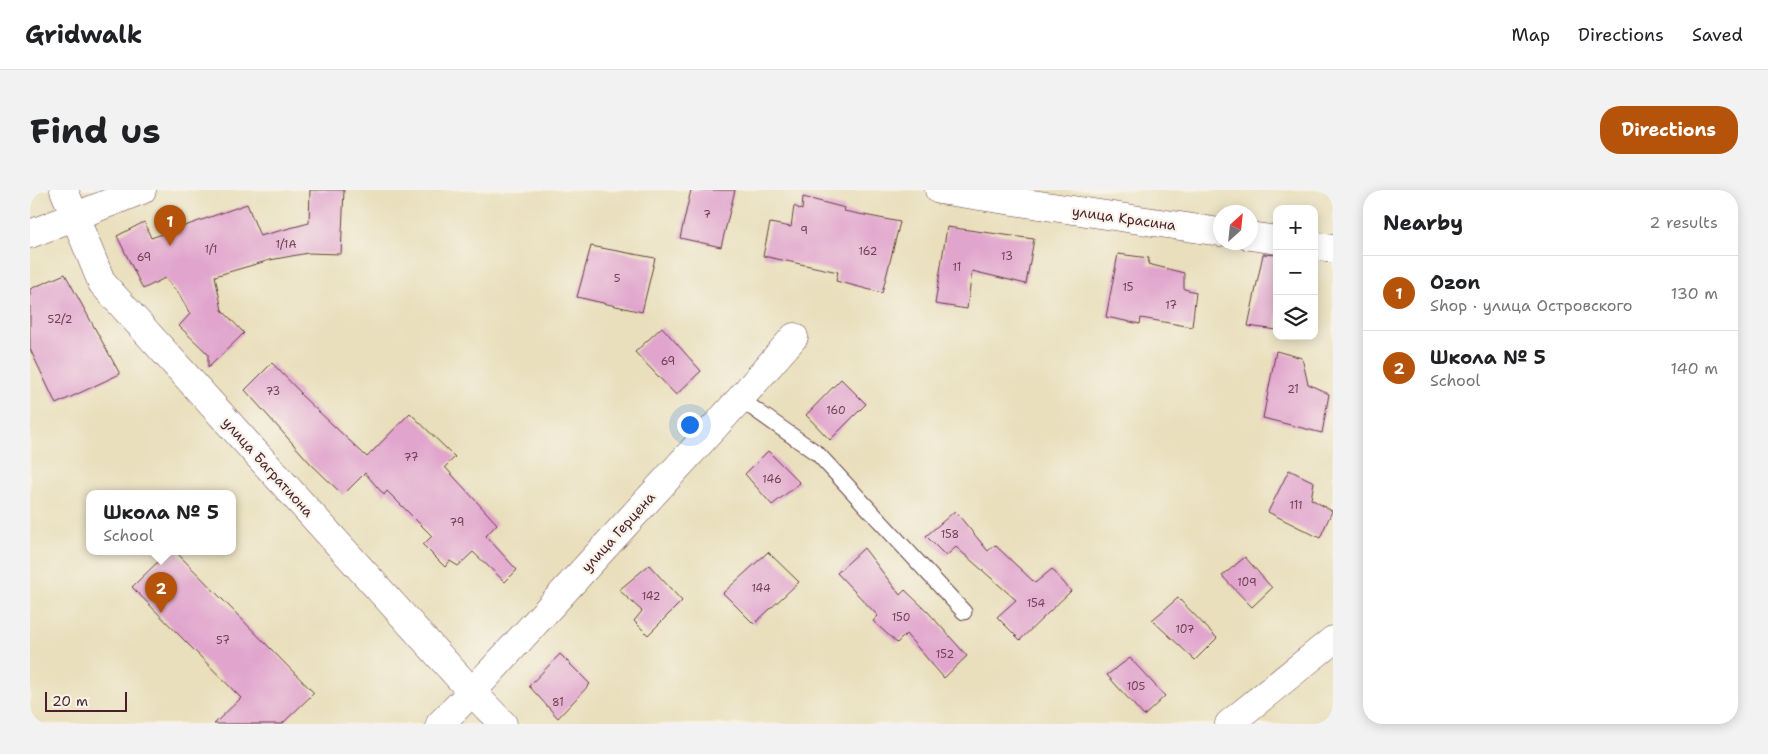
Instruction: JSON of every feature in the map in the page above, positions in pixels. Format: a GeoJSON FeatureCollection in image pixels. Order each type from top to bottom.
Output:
{"type":"FeatureCollection","features":[{"type":"Feature","properties":{"kind":"street","name":"улица Багратиона"},"geometry":{"type":"LineString","coordinates":[[64,190],[102,282],[503,724]]}},
{"type":"Feature","properties":{"kind":"street"},"geometry":{"type":"LineString","coordinates":[[30,234],[142,190]]}},
{"type":"Feature","properties":{"kind":"street","name":"улица Красина"},"geometry":{"type":"LineString","coordinates":[[938,190],[1213,231]]}},
{"type":"Feature","properties":{"kind":"street"},"geometry":{"type":"LineString","coordinates":[[1258,237],[1273,239]]}},
{"type":"Feature","properties":{"kind":"street"},"geometry":{"type":"LineString","coordinates":[[1318,247],[1333,249]]}},
{"type":"Feature","properties":{"kind":"street","name":"улица Герцена"},"geometry":{"type":"LineString","coordinates":[[440,724],[472,692],[794,338]]}},
{"type":"Feature","properties":{"kind":"street"},"geometry":{"type":"LineString","coordinates":[[1229,724],[1333,640]]}},
{"type":"Feature","properties":{"kind":"lane"},"geometry":{"type":"LineString","coordinates":[[740,399],[818,454],[964,612]]}},
{"type":"Feature","properties":{"kind":"building"},"geometry":{"type":"Polygon","coordinates":[[[310,190],[344,190],[341,254],[308,253],[270,260],[215,276],[222,310],[244,333],[208,368],[208,354],[179,326],[190,314],[179,294],[165,278],[143,289],[117,236],[144,222],[151,238],[247,204],[260,236],[309,223],[310,190]]]}},
{"type":"Feature","properties":{"kind":"building"},"geometry":{"type":"Polygon","coordinates":[[[691,190],[735,190],[721,247],[680,238],[691,190]]]}},
{"type":"Feature","properties":{"kind":"building"},"geometry":{"type":"Polygon","coordinates":[[[803,197],[845,208],[844,211],[900,222],[882,293],[836,281],[838,272],[763,256],[770,223],[791,227],[794,206],[802,210],[803,197]]]}},
{"type":"Feature","properties":{"kind":"building"},"geometry":{"type":"Polygon","coordinates":[[[947,227],[1034,239],[1026,284],[972,271],[967,309],[935,304],[947,227]]]}},
{"type":"Feature","properties":{"kind":"building"},"geometry":{"type":"Polygon","coordinates":[[[591,246],[655,258],[642,312],[577,297],[591,246]]]}},
{"type":"Feature","properties":{"kind":"building"},"geometry":{"type":"Polygon","coordinates":[[[1118,254],[1149,258],[1148,264],[1184,273],[1184,289],[1196,292],[1192,327],[1141,318],[1140,324],[1106,317],[1118,254]]]}},
{"type":"Feature","properties":{"kind":"building"},"geometry":{"type":"Polygon","coordinates":[[[1263,254],[1273,255],[1273,329],[1248,326],[1263,254]]]}},
{"type":"Feature","properties":{"kind":"building"},"geometry":{"type":"Polygon","coordinates":[[[65,274],[120,374],[56,404],[30,349],[30,289],[65,274]]]}},
{"type":"Feature","properties":{"kind":"building"},"geometry":{"type":"Polygon","coordinates":[[[662,327],[701,371],[676,395],[635,352],[662,327]]]}},
{"type":"Feature","properties":{"kind":"building"},"geometry":{"type":"Polygon","coordinates":[[[1276,351],[1302,358],[1308,384],[1329,394],[1322,433],[1263,418],[1276,351]]]}},
{"type":"Feature","properties":{"kind":"building"},"geometry":{"type":"Polygon","coordinates":[[[272,363],[300,394],[367,457],[410,413],[455,457],[445,467],[497,524],[486,536],[517,570],[505,582],[473,552],[458,566],[450,561],[445,567],[423,545],[432,536],[387,491],[384,495],[365,473],[343,495],[310,463],[245,390],[272,363]]]}},
{"type":"Feature","properties":{"kind":"building"},"geometry":{"type":"Polygon","coordinates":[[[841,379],[866,404],[830,440],[806,415],[841,379]]]}},
{"type":"Feature","properties":{"kind":"building"},"geometry":{"type":"Polygon","coordinates":[[[768,451],[800,483],[772,505],[745,474],[768,451]]]}},
{"type":"Feature","properties":{"kind":"building"},"geometry":{"type":"Polygon","coordinates":[[[1289,470],[1314,482],[1311,499],[1332,511],[1320,538],[1268,512],[1289,470]]]}},
{"type":"Feature","properties":{"kind":"building"},"geometry":{"type":"Polygon","coordinates":[[[955,511],[988,551],[995,545],[1035,583],[1052,569],[1071,591],[1020,640],[997,617],[1016,600],[956,547],[946,556],[926,536],[955,511]]]}},
{"type":"Feature","properties":{"kind":"building"},"geometry":{"type":"Polygon","coordinates":[[[864,548],[900,595],[905,590],[928,612],[967,656],[944,678],[906,634],[897,643],[873,621],[878,616],[837,573],[864,548]]]}},
{"type":"Feature","properties":{"kind":"building"},"geometry":{"type":"Polygon","coordinates":[[[768,552],[799,582],[754,624],[723,593],[768,552]]]}},
{"type":"Feature","properties":{"kind":"building"},"geometry":{"type":"Polygon","coordinates":[[[165,555],[179,555],[314,693],[282,724],[214,724],[241,698],[132,587],[165,555]]]}},
{"type":"Feature","properties":{"kind":"building"},"geometry":{"type":"Polygon","coordinates":[[[1245,557],[1272,588],[1252,607],[1222,576],[1245,557]]]}},
{"type":"Feature","properties":{"kind":"building"},"geometry":{"type":"Polygon","coordinates":[[[649,565],[682,601],[648,635],[634,621],[642,611],[619,590],[649,565]]]}},
{"type":"Feature","properties":{"kind":"building"},"geometry":{"type":"Polygon","coordinates":[[[1178,598],[1217,638],[1195,660],[1152,620],[1178,598]]]}},
{"type":"Feature","properties":{"kind":"building"},"geometry":{"type":"Polygon","coordinates":[[[560,654],[590,684],[558,718],[529,686],[560,654]]]}},
{"type":"Feature","properties":{"kind":"building"},"geometry":{"type":"Polygon","coordinates":[[[1130,658],[1165,696],[1144,716],[1107,675],[1130,658]]]}},
{"type":"Feature","properties":{"kind":"place","name":"Ozon"},"geometry":{"type":"Point","coordinates":[170,246]}},
{"type":"Feature","properties":{"kind":"place","name":"Школа № 5"},"geometry":{"type":"Point","coordinates":[161,613]}}]}
